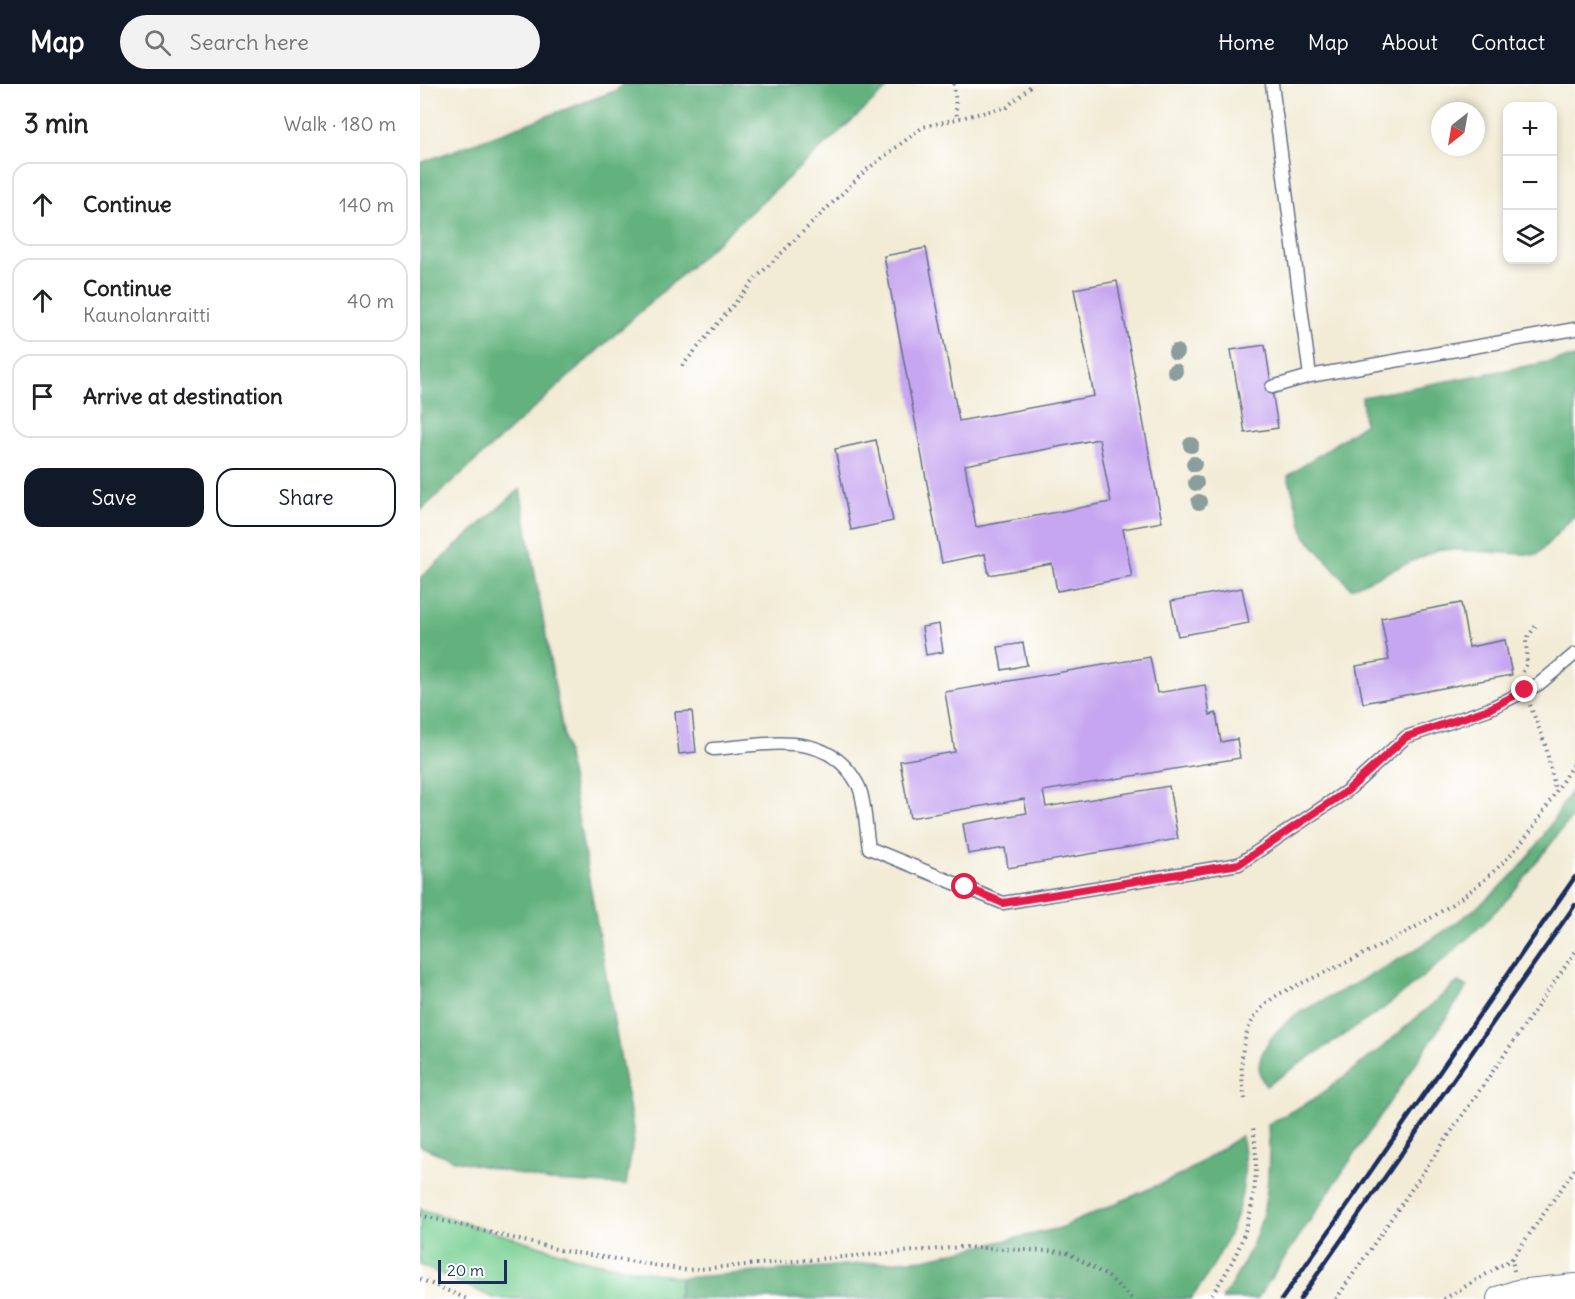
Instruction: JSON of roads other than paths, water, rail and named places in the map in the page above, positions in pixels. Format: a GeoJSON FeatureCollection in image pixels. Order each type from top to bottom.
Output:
{"type":"FeatureCollection","features":[{"type":"Feature","properties":{"kind":"street"},"geometry":{"type":"LineString","coordinates":[[1509,1296],[1575,1287]]}},
{"type":"Feature","properties":{"kind":"lane"},"geometry":{"type":"LineString","coordinates":[[1272,84],[1310,376]]}},
{"type":"Feature","properties":{"kind":"lane"},"geometry":{"type":"LineString","coordinates":[[1272,387],[1310,376],[1575,329]]}},
{"type":"Feature","properties":{"kind":"lane"},"geometry":{"type":"LineString","coordinates":[[713,749],[800,743],[834,754],[859,786],[869,848],[1003,903],[1239,864],[1347,791],[1406,737],[1489,709],[1539,684],[1575,654]]}},
{"type":"Feature","properties":{"kind":"railway"},"geometry":{"type":"LineString","coordinates":[[1282,1299],[1575,877]]}},
{"type":"Feature","properties":{"kind":"railway"},"geometry":{"type":"LineString","coordinates":[[1300,1299],[1575,905]]}}]}
